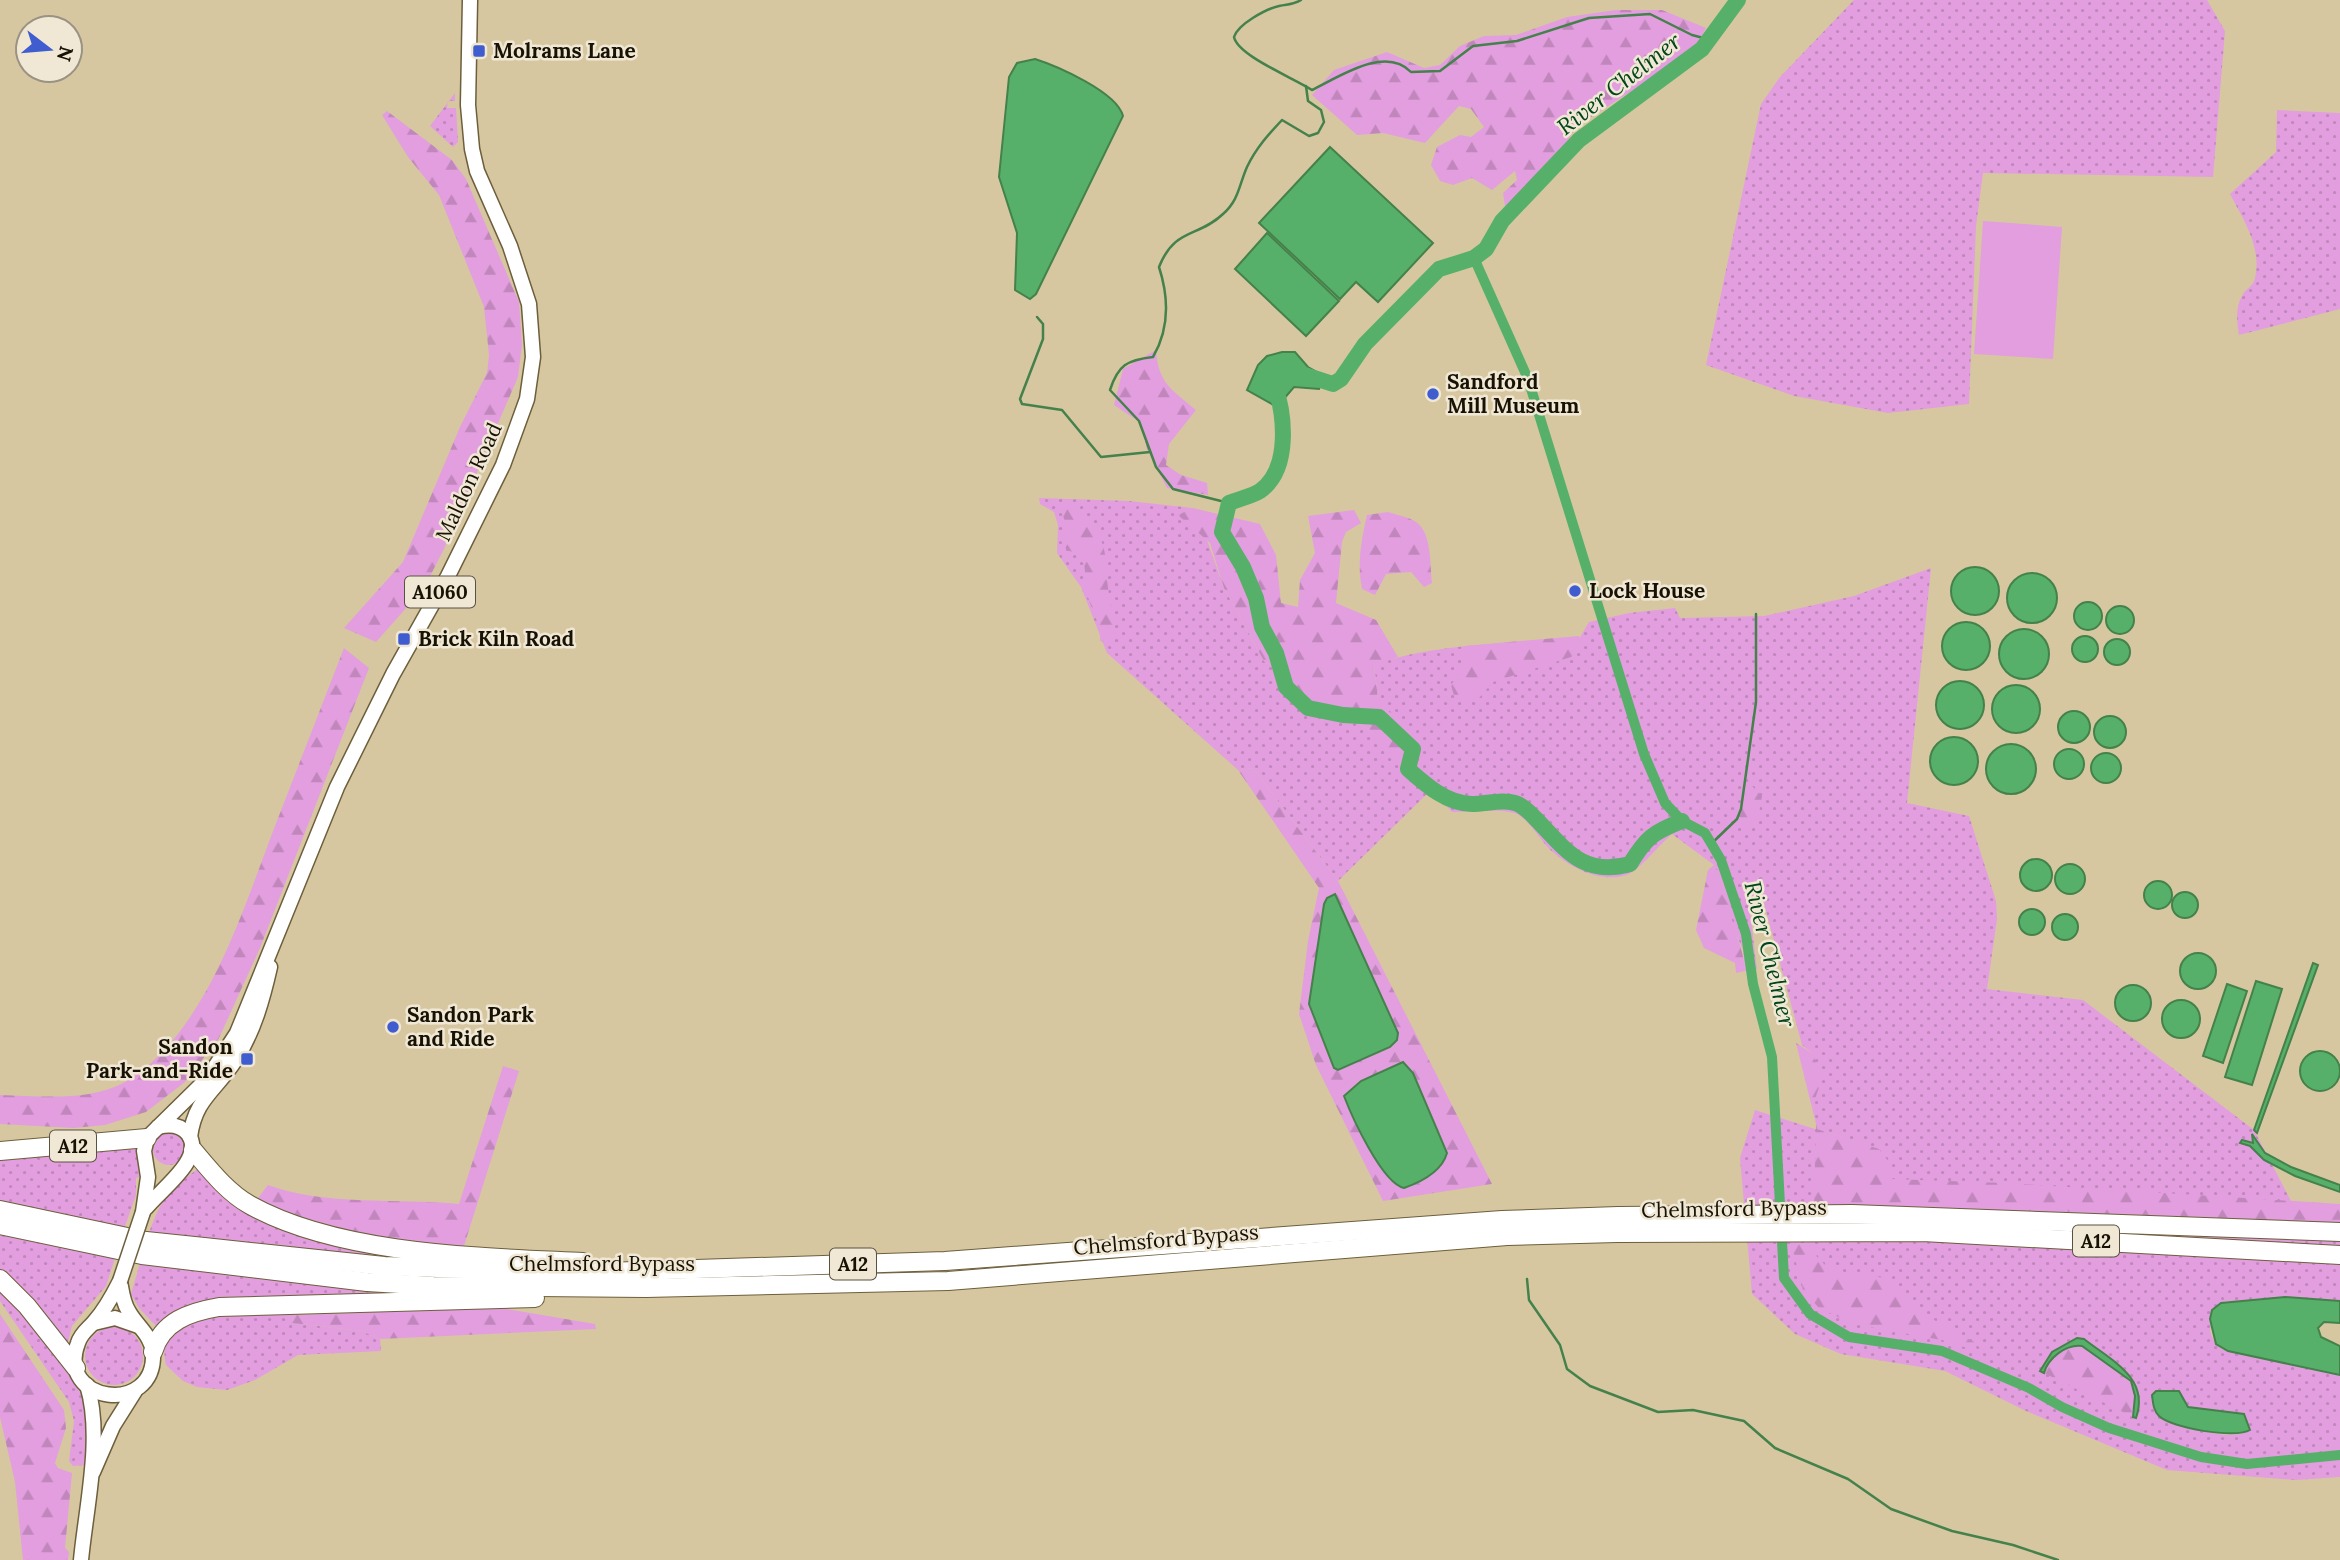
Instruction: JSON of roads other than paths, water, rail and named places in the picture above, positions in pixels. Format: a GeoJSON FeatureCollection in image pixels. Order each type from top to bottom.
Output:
{"type":"FeatureCollection","features":[{"type":"Feature","properties":{"kind":"highway","name":"A12"},"geometry":{"type":"LineString","coordinates":[[0,1151],[153,1133]]}},
{"type":"Feature","properties":{"kind":"highway","name":"A12"},"geometry":{"type":"LineString","coordinates":[[192,1144],[219,1181],[248,1205],[331,1237],[511,1258],[737,1268]]}},
{"type":"Feature","properties":{"kind":"highway","name":"Chelmsford Bypass"},"geometry":{"type":"LineString","coordinates":[[0,1210],[146,1241],[384,1266],[574,1273],[945,1261],[1502,1220],[1708,1224],[1852,1222],[2340,1232]]}},
{"type":"Feature","properties":{"kind":"highway","name":"Chelmsford Bypass"},"geometry":{"type":"LineString","coordinates":[[1852,1222],[2340,1255]]}},
{"type":"Feature","properties":{"kind":"highway","name":"Chelmsford Bypass"},"geometry":{"type":"LineString","coordinates":[[0,1225],[142,1255],[367,1282],[433,1286],[646,1288],[948,1281],[1507,1236],[1708,1224]]}},
{"type":"Feature","properties":{"kind":"highway"},"geometry":{"type":"LineString","coordinates":[[0,1279],[27,1306],[76,1368]]}},
{"type":"Feature","properties":{"kind":"highway","name":"A12"},"geometry":{"type":"LineString","coordinates":[[153,1352],[163,1330],[173,1322],[219,1307],[556,1297],[646,1288]]}},
{"type":"Feature","properties":{"kind":"main road","name":"Maldon Road"},"geometry":{"type":"LineString","coordinates":[[153,1133],[207,1079],[222,1060],[237,1033],[337,786],[393,674],[447,578],[503,465],[518,428],[531,381],[533,357],[529,304],[510,246],[477,172],[472,149],[468,105],[470,0]]}},
{"type":"Feature","properties":{"kind":"main road","name":"Maldon Road"},"geometry":{"type":"LineString","coordinates":[[192,1144],[196,1109],[236,1059],[250,1030],[270,968],[271,952]]}},
{"type":"Feature","properties":{"kind":"main road"},"geometry":{"type":"LineString","coordinates":[[81,1560],[92,1474],[93,1404],[76,1368],[77,1345],[120,1281],[143,1212],[148,1188],[146,1158],[153,1133],[177,1126],[192,1144],[182,1170],[143,1212]]}},
{"type":"Feature","properties":{"kind":"main road"},"geometry":{"type":"LineString","coordinates":[[146,1158],[160,1172],[182,1170]]}},
{"type":"Feature","properties":{"kind":"main road"},"geometry":{"type":"LineString","coordinates":[[92,1474],[113,1426],[150,1370],[153,1352],[148,1338],[124,1301],[120,1281]]}},
{"type":"Feature","properties":{"kind":"main road"},"geometry":{"type":"LineString","coordinates":[[94,1323],[115,1318],[139,1327]]}},
{"type":"Feature","properties":{"kind":"main road"},"geometry":{"type":"LineString","coordinates":[[86,1385],[110,1396],[123,1396],[135,1390]]}},
{"type":"Feature","properties":{"kind":"waterway"},"geometry":{"type":"LineString","coordinates":[[1301,0],[1260,14],[1241,27],[1234,37],[1245,52],[1312,90],[1348,71],[1375,62],[1400,64],[1411,72],[1440,71],[1473,46],[1517,41],[1589,18],[1650,14],[1692,35],[1711,40]]}},
{"type":"Feature","properties":{"kind":"waterway","name":"River Chelmer"},"geometry":{"type":"LineString","coordinates":[[1302,374],[1333,384],[1341,379],[1365,344],[1439,269],[1474,258],[1486,249],[1502,221],[1579,140],[1702,49],[1738,0]]}},
{"type":"Feature","properties":{"kind":"waterway"},"geometry":{"type":"LineString","coordinates":[[1229,503],[1173,489],[1156,467],[1139,421],[1110,390],[1120,369],[1130,362],[1153,357],[1159,346],[1166,313],[1165,290],[1159,267],[1172,245],[1214,222],[1228,209],[1236,198],[1254,154],[1282,120],[1309,136],[1318,133],[1324,122],[1321,110],[1308,101],[1306,86]]}},
{"type":"Feature","properties":{"kind":"waterway","name":"River Chelmer"},"geometry":{"type":"LineString","coordinates":[[1474,258],[1528,379],[1644,754],[1665,803],[1682,821],[1705,833],[1721,860],[1746,934],[1753,984],[1772,1057],[1784,1278],[1810,1314],[1849,1337],[1942,1351],[2029,1388],[2062,1407],[2109,1428],[2201,1457],[2247,1464],[2340,1455]]}},
{"type":"Feature","properties":{"kind":"waterway"},"geometry":{"type":"LineString","coordinates":[[1037,317],[1043,324],[1043,339],[1020,399],[1022,404],[1062,410],[1101,457],[1150,452]]}},
{"type":"Feature","properties":{"kind":"waterway","name":"River Chelmer"},"geometry":{"type":"LineString","coordinates":[[1274,383],[1283,425],[1277,469],[1260,491],[1229,503],[1222,532],[1243,567],[1256,598],[1262,627],[1276,653],[1286,687],[1308,708],[1343,715],[1379,717],[1413,749],[1408,769],[1430,787],[1454,801],[1463,803],[1505,801],[1518,804],[1567,850],[1588,864],[1600,867],[1630,864],[1651,837],[1682,821]]}},
{"type":"Feature","properties":{"kind":"waterway"},"geometry":{"type":"LineString","coordinates":[[1711,844],[1737,819],[1741,809],[1756,702],[1756,614]]}},
{"type":"Feature","properties":{"kind":"waterway"},"geometry":{"type":"LineString","coordinates":[[1527,1279],[1529,1300],[1560,1345],[1567,1369],[1590,1386],[1658,1412],[1693,1410],[1744,1421],[1775,1448],[1848,1479],[1891,1509],[1952,1531],[2013,1545],[2058,1560]]}},
{"type":"Feature","properties":{"kind":"place","name":"Molrams Lane"},"geometry":{"type":"Point","coordinates":[479,51]}},
{"type":"Feature","properties":{"kind":"place","name":"Sandford Mill Museum"},"geometry":{"type":"Point","coordinates":[1433,394]}},
{"type":"Feature","properties":{"kind":"place","name":"Lock House"},"geometry":{"type":"Point","coordinates":[1575,591]}},
{"type":"Feature","properties":{"kind":"place","name":"Brick Kiln Road"},"geometry":{"type":"Point","coordinates":[404,639]}},
{"type":"Feature","properties":{"kind":"place","name":"Sandon Park and Ride"},"geometry":{"type":"Point","coordinates":[393,1027]}},
{"type":"Feature","properties":{"kind":"place","name":"Sandon Park-and-Ride"},"geometry":{"type":"Point","coordinates":[247,1059]}}]}
